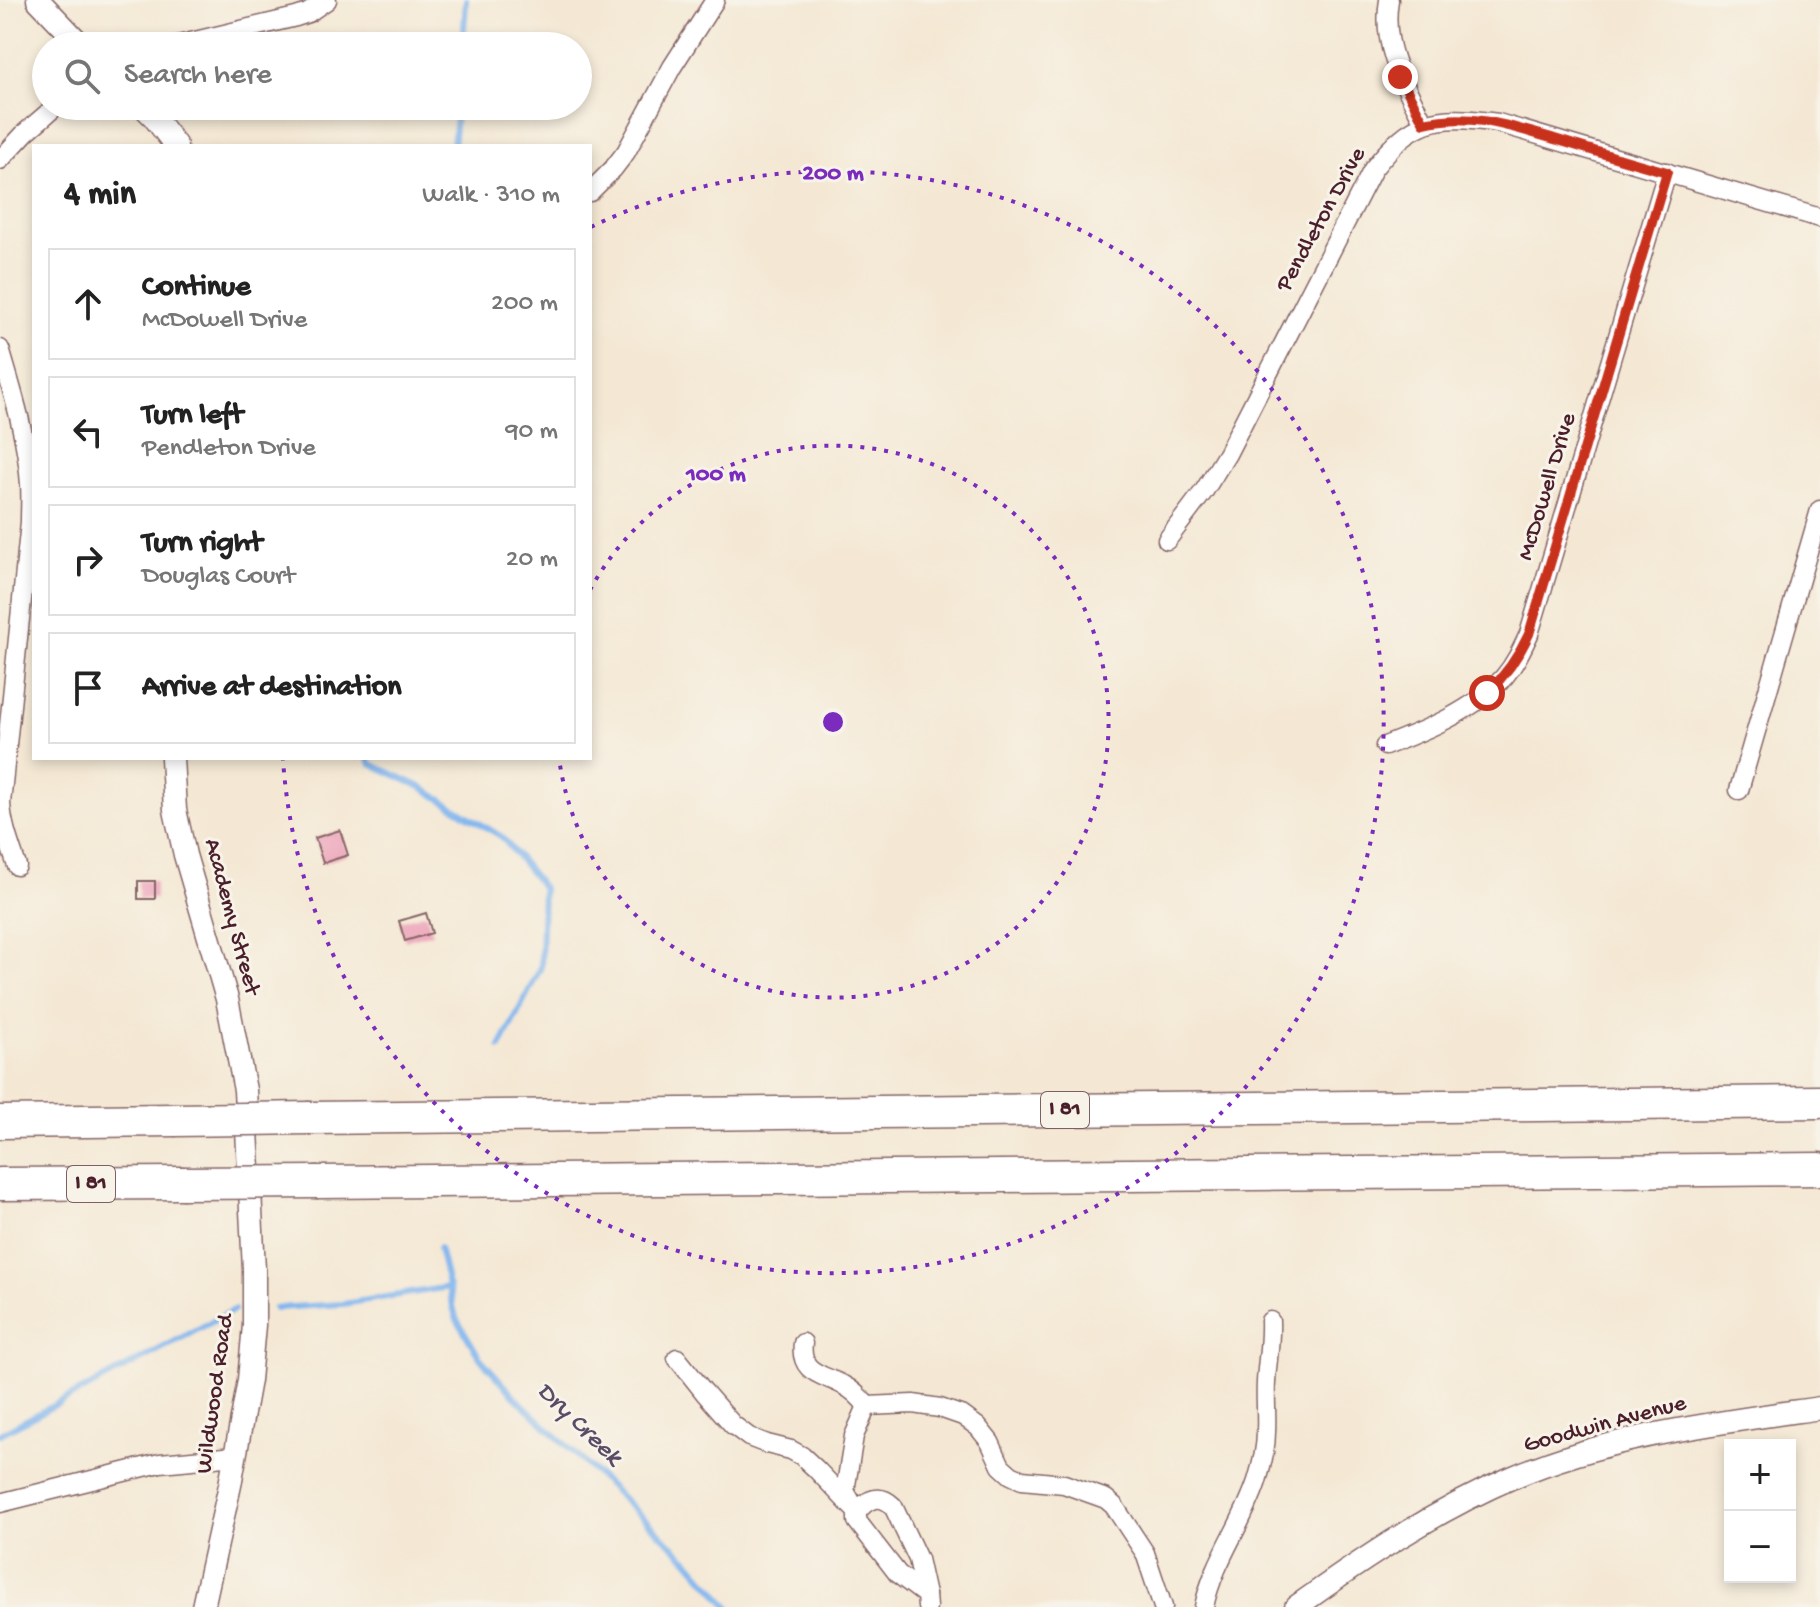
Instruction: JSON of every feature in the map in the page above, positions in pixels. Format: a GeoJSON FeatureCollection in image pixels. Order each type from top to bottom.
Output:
{"type":"FeatureCollection","features":[{"type":"Feature","properties":{"kind":"highway","name":"I 81"},"geometry":{"type":"LineString","coordinates":[[0,1122],[1820,1102]]}},
{"type":"Feature","properties":{"kind":"highway","name":"I 81"},"geometry":{"type":"LineString","coordinates":[[0,1184],[1820,1169]]}},
{"type":"Feature","properties":{"kind":"street"},"geometry":{"type":"LineString","coordinates":[[38,0],[69,32]]}},
{"type":"Feature","properties":{"kind":"street"},"geometry":{"type":"LineString","coordinates":[[233,32],[308,13],[327,0]]}},
{"type":"Feature","properties":{"kind":"street"},"geometry":{"type":"LineString","coordinates":[[592,190],[626,152],[672,67],[715,0]]}},
{"type":"Feature","properties":{"kind":"street"},"geometry":{"type":"LineString","coordinates":[[1389,0],[1387,36],[1394,62],[1424,123],[1444,118],[1498,123],[1820,218]]}},
{"type":"Feature","properties":{"kind":"street"},"geometry":{"type":"LineString","coordinates":[[0,160],[40,120]]}},
{"type":"Feature","properties":{"kind":"street"},"geometry":{"type":"LineString","coordinates":[[156,120],[174,144]]}},
{"type":"Feature","properties":{"kind":"street","name":"Pendleton Drive"},"geometry":{"type":"LineString","coordinates":[[1167,540],[1227,454],[1373,169],[1406,133],[1424,123]]}},
{"type":"Feature","properties":{"kind":"street","name":"McDowell Drive"},"geometry":{"type":"LineString","coordinates":[[1385,746],[1452,716],[1487,693],[1505,676],[1519,656],[1529,634],[1667,172]]}},
{"type":"Feature","properties":{"kind":"street"},"geometry":{"type":"LineString","coordinates":[[0,349],[15,397],[30,484],[30,522],[1,803],[1,813],[17,866]]}},
{"type":"Feature","properties":{"kind":"street"},"geometry":{"type":"LineString","coordinates":[[1739,790],[1820,510]]}},
{"type":"Feature","properties":{"kind":"street","name":"Academy Street"},"geometry":{"type":"LineString","coordinates":[[172,760],[175,810],[227,999],[245,1090]]}},
{"type":"Feature","properties":{"kind":"street","name":"Wildwood Road"},"geometry":{"type":"LineString","coordinates":[[203,1607],[249,1380],[254,1325],[245,1090]]}},
{"type":"Feature","properties":{"kind":"street"},"geometry":{"type":"LineString","coordinates":[[1204,1607],[1224,1551],[1255,1485],[1263,1457],[1270,1321]]}},
{"type":"Feature","properties":{"kind":"street"},"geometry":{"type":"LineString","coordinates":[[803,1343],[803,1358],[814,1373],[842,1384],[867,1406]]}},
{"type":"Feature","properties":{"kind":"street"},"geometry":{"type":"LineString","coordinates":[[677,1358],[733,1425],[749,1437],[802,1456],[857,1512]]}},
{"type":"Feature","properties":{"kind":"street"},"geometry":{"type":"LineString","coordinates":[[867,1406],[913,1404],[940,1408],[963,1416],[978,1427],[990,1442],[1001,1466],[1011,1475],[1022,1480],[1064,1484],[1106,1499],[1145,1553],[1163,1607]]}},
{"type":"Feature","properties":{"kind":"street"},"geometry":{"type":"LineString","coordinates":[[867,1406],[854,1436],[845,1491],[857,1512],[857,1521],[898,1574],[927,1601]]}},
{"type":"Feature","properties":{"kind":"street","name":"Goodwin Avenue"},"geometry":{"type":"LineString","coordinates":[[1296,1607],[1354,1566],[1458,1503],[1560,1460],[1628,1440],[1702,1425],[1820,1408]]}},
{"type":"Feature","properties":{"kind":"street"},"geometry":{"type":"LineString","coordinates":[[0,1503],[160,1463],[235,1456]]}},
{"type":"Feature","properties":{"kind":"street"},"geometry":{"type":"LineString","coordinates":[[857,1512],[870,1500],[880,1498],[893,1506],[918,1559],[927,1601]]}},
{"type":"Feature","properties":{"kind":"building"},"geometry":{"type":"Polygon","coordinates":[[[340,830],[348,855],[323,863],[315,838],[340,830]]]}},
{"type":"Feature","properties":{"kind":"building"},"geometry":{"type":"Polygon","coordinates":[[[138,881],[155,881],[155,899],[138,899],[138,881]]]}},
{"type":"Feature","properties":{"kind":"building"},"geometry":{"type":"Polygon","coordinates":[[[426,913],[432,933],[405,941],[399,921],[426,913]]]}},
{"type":"Feature","properties":{"kind":"waterway","name":"Dry Creek"},"geometry":{"type":"LineString","coordinates":[[464,32],[466,0]]}},
{"type":"Feature","properties":{"kind":"waterway","name":"Dry Creek"},"geometry":{"type":"LineString","coordinates":[[453,144],[456,120]]}},
{"type":"Feature","properties":{"kind":"waterway","name":"Dry Creek"},"geometry":{"type":"LineString","coordinates":[[369,760],[371,764],[421,787],[502,837],[543,888],[541,967],[500,1047]]}},
{"type":"Feature","properties":{"kind":"waterway","name":"Dry Creek"},"geometry":{"type":"LineString","coordinates":[[439,1248],[456,1318],[480,1358],[518,1400],[687,1559],[729,1607]]}},
{"type":"Feature","properties":{"kind":"waterway"},"geometry":{"type":"LineString","coordinates":[[275,1308],[343,1304],[449,1287]]}},
{"type":"Feature","properties":{"kind":"waterway"},"geometry":{"type":"LineString","coordinates":[[0,1434],[234,1310]]}},
{"type":"Feature","properties":{"kind":"route"},"geometry":{"type":"LineString","coordinates":[[1400,77],[1424,123],[1444,118],[1467,118],[1498,123],[1667,172],[1529,634],[1505,676],[1487,693]]}}]}
